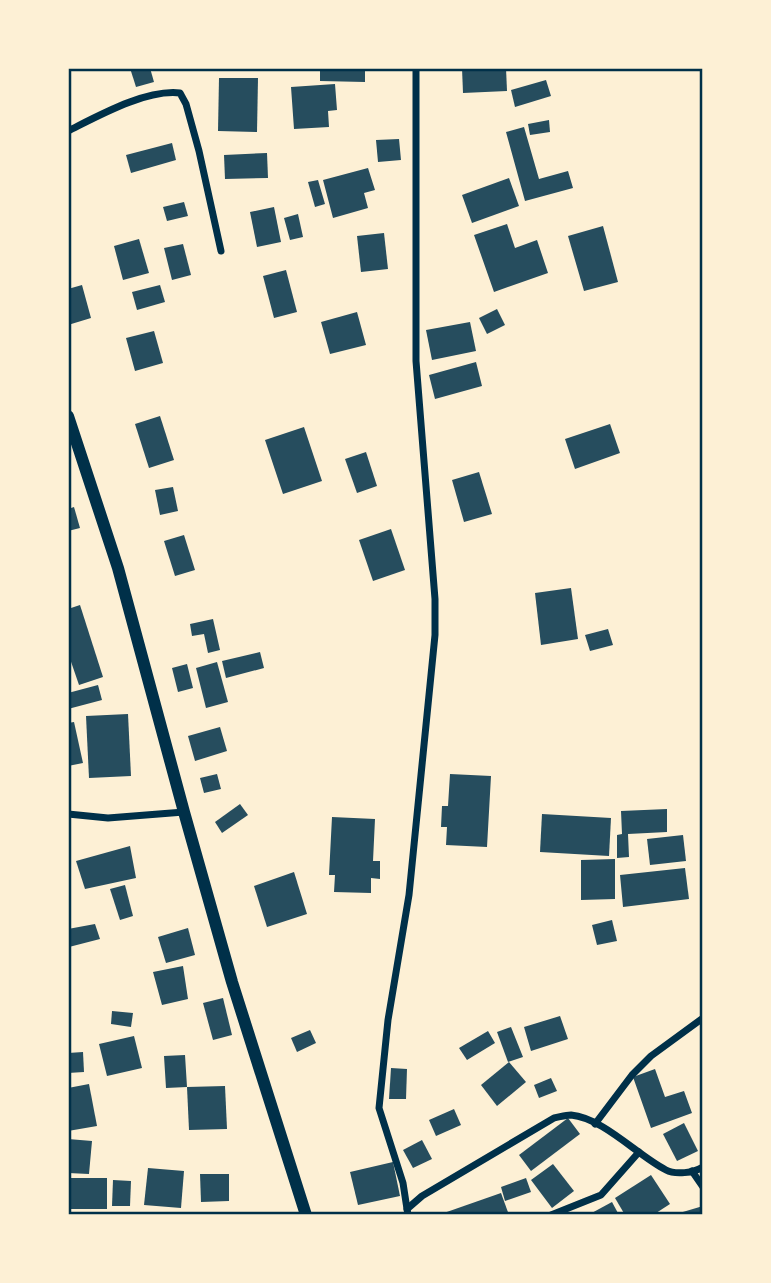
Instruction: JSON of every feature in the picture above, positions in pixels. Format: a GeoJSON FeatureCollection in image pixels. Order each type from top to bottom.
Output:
{"type":"FeatureCollection","features":[{"type":"Feature","properties":{"kind":"street"},"geometry":{"type":"LineString","coordinates":[[407,1212],[403,1183],[379,1108],[387,1020],[410,883],[435,635],[435,599],[416,361],[415,68]]}},
{"type":"Feature","properties":{"kind":"street"},"geometry":{"type":"LineString","coordinates":[[68,131],[149,96],[167,92],[180,93],[186,104],[199,151],[221,251]]}},
{"type":"Feature","properties":{"kind":"street"},"geometry":{"type":"LineString","coordinates":[[68,415],[118,568],[232,982],[306,1215]]}},
{"type":"Feature","properties":{"kind":"street"},"geometry":{"type":"LineString","coordinates":[[68,814],[108,818],[184,812]]}},
{"type":"Feature","properties":{"kind":"street"},"geometry":{"type":"LineString","coordinates":[[595,1124],[632,1075],[651,1056],[703,1018]]}},
{"type":"Feature","properties":{"kind":"street"},"geometry":{"type":"LineString","coordinates":[[407,1212],[422,1196],[555,1118],[568,1115],[584,1118],[595,1124],[668,1172],[692,1171],[703,1167]]}},
{"type":"Feature","properties":{"kind":"street"},"geometry":{"type":"LineString","coordinates":[[551,1215],[601,1195],[639,1152]]}},
{"type":"Feature","properties":{"kind":"street"},"geometry":{"type":"LineString","coordinates":[[692,1171],[703,1187]]}},
{"type":"Feature","properties":{"kind":"building"},"geometry":{"type":"Polygon","coordinates":[[[130,68],[150,68],[154,82],[136,87],[130,68]]]}},
{"type":"Feature","properties":{"kind":"building"},"geometry":{"type":"Polygon","coordinates":[[[320,68],[365,68],[365,82],[320,81],[320,68]]]}},
{"type":"Feature","properties":{"kind":"building"},"geometry":{"type":"Polygon","coordinates":[[[462,68],[506,68],[507,91],[463,93],[462,68]]]}},
{"type":"Feature","properties":{"kind":"building"},"geometry":{"type":"Polygon","coordinates":[[[219,78],[258,78],[257,132],[218,131],[219,78]]]}},
{"type":"Feature","properties":{"kind":"building"},"geometry":{"type":"Polygon","coordinates":[[[546,80],[551,96],[515,107],[511,90],[546,80]]]}},
{"type":"Feature","properties":{"kind":"building"},"geometry":{"type":"Polygon","coordinates":[[[335,84],[337,110],[328,111],[329,127],[294,129],[291,87],[335,84]]]}},
{"type":"Feature","properties":{"kind":"building"},"geometry":{"type":"Polygon","coordinates":[[[549,120],[550,132],[530,135],[528,124],[549,120]]]}},
{"type":"Feature","properties":{"kind":"building"},"geometry":{"type":"Polygon","coordinates":[[[524,127],[539,179],[568,171],[573,188],[525,201],[506,132],[524,127]]]}},
{"type":"Feature","properties":{"kind":"building"},"geometry":{"type":"Polygon","coordinates":[[[399,139],[401,160],[378,162],[376,140],[399,139]]]}},
{"type":"Feature","properties":{"kind":"building"},"geometry":{"type":"Polygon","coordinates":[[[172,143],[176,160],[131,173],[126,155],[172,143]]]}},
{"type":"Feature","properties":{"kind":"building"},"geometry":{"type":"Polygon","coordinates":[[[267,153],[268,178],[225,179],[224,155],[267,153]]]}},
{"type":"Feature","properties":{"kind":"building"},"geometry":{"type":"Polygon","coordinates":[[[368,168],[375,190],[364,193],[368,208],[333,218],[323,180],[368,168]]]}},
{"type":"Feature","properties":{"kind":"building"},"geometry":{"type":"Polygon","coordinates":[[[509,178],[519,206],[472,223],[462,195],[509,178]]]}},
{"type":"Feature","properties":{"kind":"building"},"geometry":{"type":"Polygon","coordinates":[[[318,180],[325,204],[315,207],[308,182],[318,180]]]}},
{"type":"Feature","properties":{"kind":"building"},"geometry":{"type":"Polygon","coordinates":[[[184,202],[188,216],[167,221],[163,207],[184,202]]]}},
{"type":"Feature","properties":{"kind":"building"},"geometry":{"type":"Polygon","coordinates":[[[274,207],[281,242],[257,247],[250,212],[274,207]]]}},
{"type":"Feature","properties":{"kind":"building"},"geometry":{"type":"Polygon","coordinates":[[[298,214],[303,237],[290,240],[284,218],[298,214]]]}},
{"type":"Feature","properties":{"kind":"building"},"geometry":{"type":"Polygon","coordinates":[[[507,224],[515,248],[537,240],[548,273],[494,292],[474,235],[507,224]]]}},
{"type":"Feature","properties":{"kind":"building"},"geometry":{"type":"Polygon","coordinates":[[[603,226],[618,282],[584,291],[568,236],[603,226]]]}},
{"type":"Feature","properties":{"kind":"building"},"geometry":{"type":"Polygon","coordinates":[[[384,233],[388,269],[361,272],[357,236],[384,233]]]}},
{"type":"Feature","properties":{"kind":"building"},"geometry":{"type":"Polygon","coordinates":[[[139,239],[149,273],[123,280],[114,246],[139,239]]]}},
{"type":"Feature","properties":{"kind":"building"},"geometry":{"type":"Polygon","coordinates":[[[183,244],[191,275],[172,280],[164,248],[183,244]]]}},
{"type":"Feature","properties":{"kind":"building"},"geometry":{"type":"Polygon","coordinates":[[[286,270],[297,312],[274,318],[263,276],[286,270]]]}},
{"type":"Feature","properties":{"kind":"building"},"geometry":{"type":"Polygon","coordinates":[[[82,285],[91,318],[68,325],[68,289],[82,285]]]}},
{"type":"Feature","properties":{"kind":"building"},"geometry":{"type":"Polygon","coordinates":[[[160,285],[165,302],[137,310],[132,292],[160,285]]]}},
{"type":"Feature","properties":{"kind":"building"},"geometry":{"type":"Polygon","coordinates":[[[497,309],[505,325],[487,334],[479,318],[497,309]]]}},
{"type":"Feature","properties":{"kind":"building"},"geometry":{"type":"Polygon","coordinates":[[[357,312],[366,345],[330,354],[321,322],[357,312]]]}},
{"type":"Feature","properties":{"kind":"building"},"geometry":{"type":"Polygon","coordinates":[[[470,322],[476,351],[432,360],[426,330],[470,322]]]}},
{"type":"Feature","properties":{"kind":"building"},"geometry":{"type":"Polygon","coordinates":[[[154,331],[163,363],[135,371],[126,338],[154,331]]]}},
{"type":"Feature","properties":{"kind":"building"},"geometry":{"type":"Polygon","coordinates":[[[476,362],[482,386],[435,399],[429,375],[476,362]]]}},
{"type":"Feature","properties":{"kind":"building"},"geometry":{"type":"Polygon","coordinates":[[[160,416],[174,460],[149,468],[135,424],[160,416]]]}},
{"type":"Feature","properties":{"kind":"building"},"geometry":{"type":"Polygon","coordinates":[[[610,424],[620,453],[575,469],[565,439],[610,424]]]}},
{"type":"Feature","properties":{"kind":"building"},"geometry":{"type":"Polygon","coordinates":[[[304,427],[322,481],[283,494],[265,440],[304,427]]]}},
{"type":"Feature","properties":{"kind":"building"},"geometry":{"type":"Polygon","coordinates":[[[366,452],[377,486],[357,493],[345,459],[366,452]]]}},
{"type":"Feature","properties":{"kind":"building"},"geometry":{"type":"Polygon","coordinates":[[[479,472],[492,514],[464,522],[452,480],[479,472]]]}},
{"type":"Feature","properties":{"kind":"building"},"geometry":{"type":"Polygon","coordinates":[[[173,487],[178,511],[160,515],[155,490],[173,487]]]}},
{"type":"Feature","properties":{"kind":"building"},"geometry":{"type":"Polygon","coordinates":[[[74,507],[80,528],[68,531],[68,509],[74,507]]]}},
{"type":"Feature","properties":{"kind":"building"},"geometry":{"type":"Polygon","coordinates":[[[391,529],[405,570],[373,581],[359,540],[391,529]]]}},
{"type":"Feature","properties":{"kind":"building"},"geometry":{"type":"Polygon","coordinates":[[[184,535],[195,570],[175,576],[164,541],[184,535]]]}},
{"type":"Feature","properties":{"kind":"building"},"geometry":{"type":"Polygon","coordinates":[[[571,588],[578,639],[541,645],[535,593],[571,588]]]}},
{"type":"Feature","properties":{"kind":"building"},"geometry":{"type":"Polygon","coordinates":[[[80,605],[103,677],[79,685],[68,653],[68,609],[80,605]]]}},
{"type":"Feature","properties":{"kind":"building"},"geometry":{"type":"Polygon","coordinates":[[[213,619],[220,650],[208,653],[204,634],[192,636],[190,624],[213,619]]]}},
{"type":"Feature","properties":{"kind":"building"},"geometry":{"type":"Polygon","coordinates":[[[608,629],[613,645],[590,651],[585,635],[608,629]]]}},
{"type":"Feature","properties":{"kind":"building"},"geometry":{"type":"Polygon","coordinates":[[[260,652],[264,668],[226,678],[222,661],[260,652]]]}},
{"type":"Feature","properties":{"kind":"building"},"geometry":{"type":"Polygon","coordinates":[[[217,662],[228,702],[206,708],[196,668],[217,662]]]}},
{"type":"Feature","properties":{"kind":"building"},"geometry":{"type":"Polygon","coordinates":[[[187,664],[193,688],[178,692],[172,668],[187,664]]]}},
{"type":"Feature","properties":{"kind":"building"},"geometry":{"type":"Polygon","coordinates":[[[98,685],[102,700],[68,709],[68,693],[98,685]]]}},
{"type":"Feature","properties":{"kind":"building"},"geometry":{"type":"Polygon","coordinates":[[[128,714],[131,776],[89,778],[86,716],[128,714]]]}},
{"type":"Feature","properties":{"kind":"building"},"geometry":{"type":"Polygon","coordinates":[[[74,722],[83,763],[68,766],[68,723],[74,722]]]}},
{"type":"Feature","properties":{"kind":"building"},"geometry":{"type":"Polygon","coordinates":[[[220,727],[227,751],[195,761],[188,736],[220,727]]]}},
{"type":"Feature","properties":{"kind":"building"},"geometry":{"type":"Polygon","coordinates":[[[217,774],[221,789],[204,793],[200,778],[217,774]]]}},
{"type":"Feature","properties":{"kind":"building"},"geometry":{"type":"Polygon","coordinates":[[[450,774],[491,776],[487,847],[446,845],[447,827],[441,827],[442,806],[448,806],[450,774]]]}},
{"type":"Feature","properties":{"kind":"building"},"geometry":{"type":"Polygon","coordinates":[[[240,804],[248,815],[222,833],[215,822],[240,804]]]}},
{"type":"Feature","properties":{"kind":"building"},"geometry":{"type":"Polygon","coordinates":[[[667,809],[667,832],[628,834],[629,857],[617,858],[617,835],[622,834],[621,811],[667,809]]]}},
{"type":"Feature","properties":{"kind":"building"},"geometry":{"type":"Polygon","coordinates":[[[542,814],[611,818],[609,856],[540,852],[542,814]]]}},
{"type":"Feature","properties":{"kind":"building"},"geometry":{"type":"Polygon","coordinates":[[[332,817],[375,819],[373,861],[380,861],[380,879],[371,878],[371,893],[334,892],[335,875],[329,875],[332,817]]]}},
{"type":"Feature","properties":{"kind":"building"},"geometry":{"type":"Polygon","coordinates":[[[683,835],[686,861],[650,865],[647,839],[683,835]]]}},
{"type":"Feature","properties":{"kind":"building"},"geometry":{"type":"Polygon","coordinates":[[[130,846],[136,878],[85,889],[76,861],[130,846]]]}},
{"type":"Feature","properties":{"kind":"building"},"geometry":{"type":"Polygon","coordinates":[[[615,859],[615,899],[581,900],[581,860],[615,859]]]}},
{"type":"Feature","properties":{"kind":"building"},"geometry":{"type":"Polygon","coordinates":[[[685,868],[689,899],[623,907],[620,875],[685,868]]]}},
{"type":"Feature","properties":{"kind":"building"},"geometry":{"type":"Polygon","coordinates":[[[294,872],[307,914],[267,927],[254,886],[294,872]]]}},
{"type":"Feature","properties":{"kind":"building"},"geometry":{"type":"Polygon","coordinates":[[[125,885],[133,916],[120,920],[110,889],[125,885]]]}},
{"type":"Feature","properties":{"kind":"building"},"geometry":{"type":"Polygon","coordinates":[[[612,920],[617,941],[597,945],[592,925],[612,920]]]}},
{"type":"Feature","properties":{"kind":"building"},"geometry":{"type":"Polygon","coordinates":[[[95,924],[100,939],[69,947],[68,929],[95,924]]]}},
{"type":"Feature","properties":{"kind":"building"},"geometry":{"type":"Polygon","coordinates":[[[188,928],[195,955],[166,963],[158,937],[188,928]]]}},
{"type":"Feature","properties":{"kind":"building"},"geometry":{"type":"Polygon","coordinates":[[[183,966],[188,999],[162,1005],[153,972],[183,966]]]}},
{"type":"Feature","properties":{"kind":"building"},"geometry":{"type":"Polygon","coordinates":[[[223,998],[232,1035],[213,1040],[203,1003],[223,998]]]}},
{"type":"Feature","properties":{"kind":"building"},"geometry":{"type":"Polygon","coordinates":[[[112,1011],[133,1013],[131,1027],[111,1024],[112,1011]]]}},
{"type":"Feature","properties":{"kind":"building"},"geometry":{"type":"Polygon","coordinates":[[[560,1016],[568,1039],[531,1051],[524,1027],[560,1016]]]}},
{"type":"Feature","properties":{"kind":"building"},"geometry":{"type":"Polygon","coordinates":[[[511,1027],[523,1057],[508,1062],[497,1032],[511,1027]]]}},
{"type":"Feature","properties":{"kind":"building"},"geometry":{"type":"Polygon","coordinates":[[[310,1030],[316,1043],[297,1052],[291,1038],[310,1030]]]}},
{"type":"Feature","properties":{"kind":"building"},"geometry":{"type":"Polygon","coordinates":[[[488,1031],[495,1043],[467,1060],[459,1048],[488,1031]]]}},
{"type":"Feature","properties":{"kind":"building"},"geometry":{"type":"Polygon","coordinates":[[[134,1036],[142,1068],[107,1076],[99,1044],[134,1036]]]}},
{"type":"Feature","properties":{"kind":"building"},"geometry":{"type":"Polygon","coordinates":[[[83,1052],[84,1072],[68,1073],[68,1053],[83,1052]]]}},
{"type":"Feature","properties":{"kind":"building"},"geometry":{"type":"Polygon","coordinates":[[[185,1055],[187,1087],[166,1088],[164,1056],[185,1055]]]}},
{"type":"Feature","properties":{"kind":"building"},"geometry":{"type":"Polygon","coordinates":[[[509,1062],[526,1082],[497,1106],[481,1085],[509,1062]]]}},
{"type":"Feature","properties":{"kind":"building"},"geometry":{"type":"Polygon","coordinates":[[[391,1068],[407,1069],[406,1099],[389,1099],[391,1068]]]}},
{"type":"Feature","properties":{"kind":"building"},"geometry":{"type":"Polygon","coordinates":[[[655,1069],[665,1097],[684,1091],[692,1113],[651,1128],[633,1077],[655,1069]]]}},
{"type":"Feature","properties":{"kind":"building"},"geometry":{"type":"Polygon","coordinates":[[[551,1078],[557,1091],[539,1098],[534,1085],[551,1078]]]}},
{"type":"Feature","properties":{"kind":"building"},"geometry":{"type":"Polygon","coordinates":[[[89,1084],[97,1126],[68,1131],[68,1088],[89,1084]]]}},
{"type":"Feature","properties":{"kind":"building"},"geometry":{"type":"Polygon","coordinates":[[[225,1086],[227,1129],[189,1130],[187,1087],[225,1086]]]}},
{"type":"Feature","properties":{"kind":"building"},"geometry":{"type":"Polygon","coordinates":[[[454,1109],[461,1125],[436,1136],[429,1120],[454,1109]]]}},
{"type":"Feature","properties":{"kind":"building"},"geometry":{"type":"Polygon","coordinates":[[[568,1118],[580,1134],[531,1171],[519,1155],[568,1118]]]}},
{"type":"Feature","properties":{"kind":"building"},"geometry":{"type":"Polygon","coordinates":[[[684,1123],[698,1151],[677,1161],[663,1134],[684,1123]]]}},
{"type":"Feature","properties":{"kind":"building"},"geometry":{"type":"Polygon","coordinates":[[[68,1139],[92,1141],[89,1174],[68,1173],[68,1139]]]}},
{"type":"Feature","properties":{"kind":"building"},"geometry":{"type":"Polygon","coordinates":[[[422,1140],[432,1159],[413,1168],[403,1150],[422,1140]]]}},
{"type":"Feature","properties":{"kind":"building"},"geometry":{"type":"Polygon","coordinates":[[[393,1162],[400,1196],[358,1205],[350,1172],[393,1162]]]}},
{"type":"Feature","properties":{"kind":"building"},"geometry":{"type":"Polygon","coordinates":[[[553,1164],[574,1191],[552,1208],[531,1180],[553,1164]]]}},
{"type":"Feature","properties":{"kind":"building"},"geometry":{"type":"Polygon","coordinates":[[[148,1168],[184,1171],[181,1208],[144,1205],[148,1168]]]}},
{"type":"Feature","properties":{"kind":"building"},"geometry":{"type":"Polygon","coordinates":[[[200,1174],[229,1174],[229,1201],[201,1202],[200,1174]]]}},
{"type":"Feature","properties":{"kind":"building"},"geometry":{"type":"Polygon","coordinates":[[[651,1175],[670,1204],[653,1215],[625,1215],[615,1198],[651,1175]]]}},
{"type":"Feature","properties":{"kind":"building"},"geometry":{"type":"Polygon","coordinates":[[[68,1178],[107,1178],[107,1209],[68,1209],[68,1178]]]}},
{"type":"Feature","properties":{"kind":"building"},"geometry":{"type":"Polygon","coordinates":[[[526,1178],[531,1192],[505,1201],[501,1187],[526,1178]]]}},
{"type":"Feature","properties":{"kind":"building"},"geometry":{"type":"Polygon","coordinates":[[[113,1180],[131,1181],[130,1206],[112,1206],[113,1180]]]}},
{"type":"Feature","properties":{"kind":"building"},"geometry":{"type":"Polygon","coordinates":[[[501,1193],[509,1215],[441,1215],[441,1214],[501,1193]]]}},
{"type":"Feature","properties":{"kind":"building"},"geometry":{"type":"Polygon","coordinates":[[[612,1202],[619,1215],[588,1215],[612,1202]]]}},
{"type":"Feature","properties":{"kind":"building"},"geometry":{"type":"Polygon","coordinates":[[[703,1206],[703,1215],[676,1215],[676,1214],[703,1206]]]}}]}
